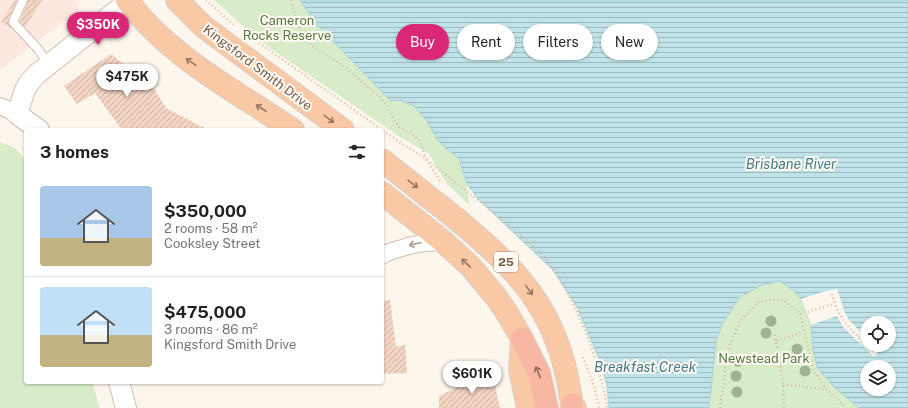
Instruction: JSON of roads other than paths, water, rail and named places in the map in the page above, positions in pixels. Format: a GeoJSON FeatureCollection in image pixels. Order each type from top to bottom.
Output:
{"type":"FeatureCollection","features":[{"type":"Feature","properties":{"kind":"highway","name":"Kingsford Smith Drive"},"geometry":{"type":"LineString","coordinates":[[177,0],[204,27],[340,128]]}},
{"type":"Feature","properties":{"kind":"highway"},"geometry":{"type":"LineString","coordinates":[[128,1],[149,26],[180,54],[290,128]]}},
{"type":"Feature","properties":{"kind":"highway","name":"25"},"geometry":{"type":"LineString","coordinates":[[384,162],[488,246],[506,262],[519,278],[540,308],[557,342],[573,407]]}},
{"type":"Feature","properties":{"kind":"highway","name":"25"},"geometry":{"type":"LineString","coordinates":[[384,195],[445,243],[486,283],[508,313],[522,339]]}},
{"type":"Feature","properties":{"kind":"highway"},"geometry":{"type":"LineString","coordinates":[[522,339],[520,370],[528,408]]}},
{"type":"Feature","properties":{"kind":"highway"},"geometry":{"type":"LineString","coordinates":[[522,339],[539,373],[547,408]]}},
{"type":"Feature","properties":{"kind":"street"},"geometry":{"type":"LineString","coordinates":[[36,128],[9,110],[29,83],[48,64],[128,1]]}},
{"type":"Feature","properties":{"kind":"street"},"geometry":{"type":"LineString","coordinates":[[384,254],[415,244],[431,242],[445,243]]}},
{"type":"Feature","properties":{"kind":"street"},"geometry":{"type":"LineString","coordinates":[[120,384],[126,408]]}},
{"type":"Feature","properties":{"kind":"lane"},"geometry":{"type":"LineString","coordinates":[[23,0],[13,22],[38,49],[48,64]]}},
{"type":"Feature","properties":{"kind":"water"},"geometry":{"type":"Polygon","coordinates":[[[300,0],[908,0],[908,408],[859,408],[834,387],[817,367],[813,349],[811,325],[801,299],[794,291],[780,281],[762,285],[740,297],[722,324],[716,342],[709,408],[609,408],[607,386],[601,364],[577,307],[553,270],[478,199],[467,184],[459,159],[438,141],[427,121],[414,106],[400,100],[391,101],[316,24],[300,0]]]}},
{"type":"Feature","properties":{"kind":"park label","name":"Cameron Rocks Reserve"},"geometry":{"type":"Point","coordinates":[287,28]}},
{"type":"Feature","properties":{"kind":"park label","name":"Newstead Park"},"geometry":{"type":"Point","coordinates":[764,358]}},
{"type":"Feature","properties":{"kind":"water label","name":"Brisbane River"},"geometry":{"type":"Point","coordinates":[791,164]}},
{"type":"Feature","properties":{"kind":"water label","name":"Breakfast Creek"},"geometry":{"type":"Point","coordinates":[645,367]}}]}
